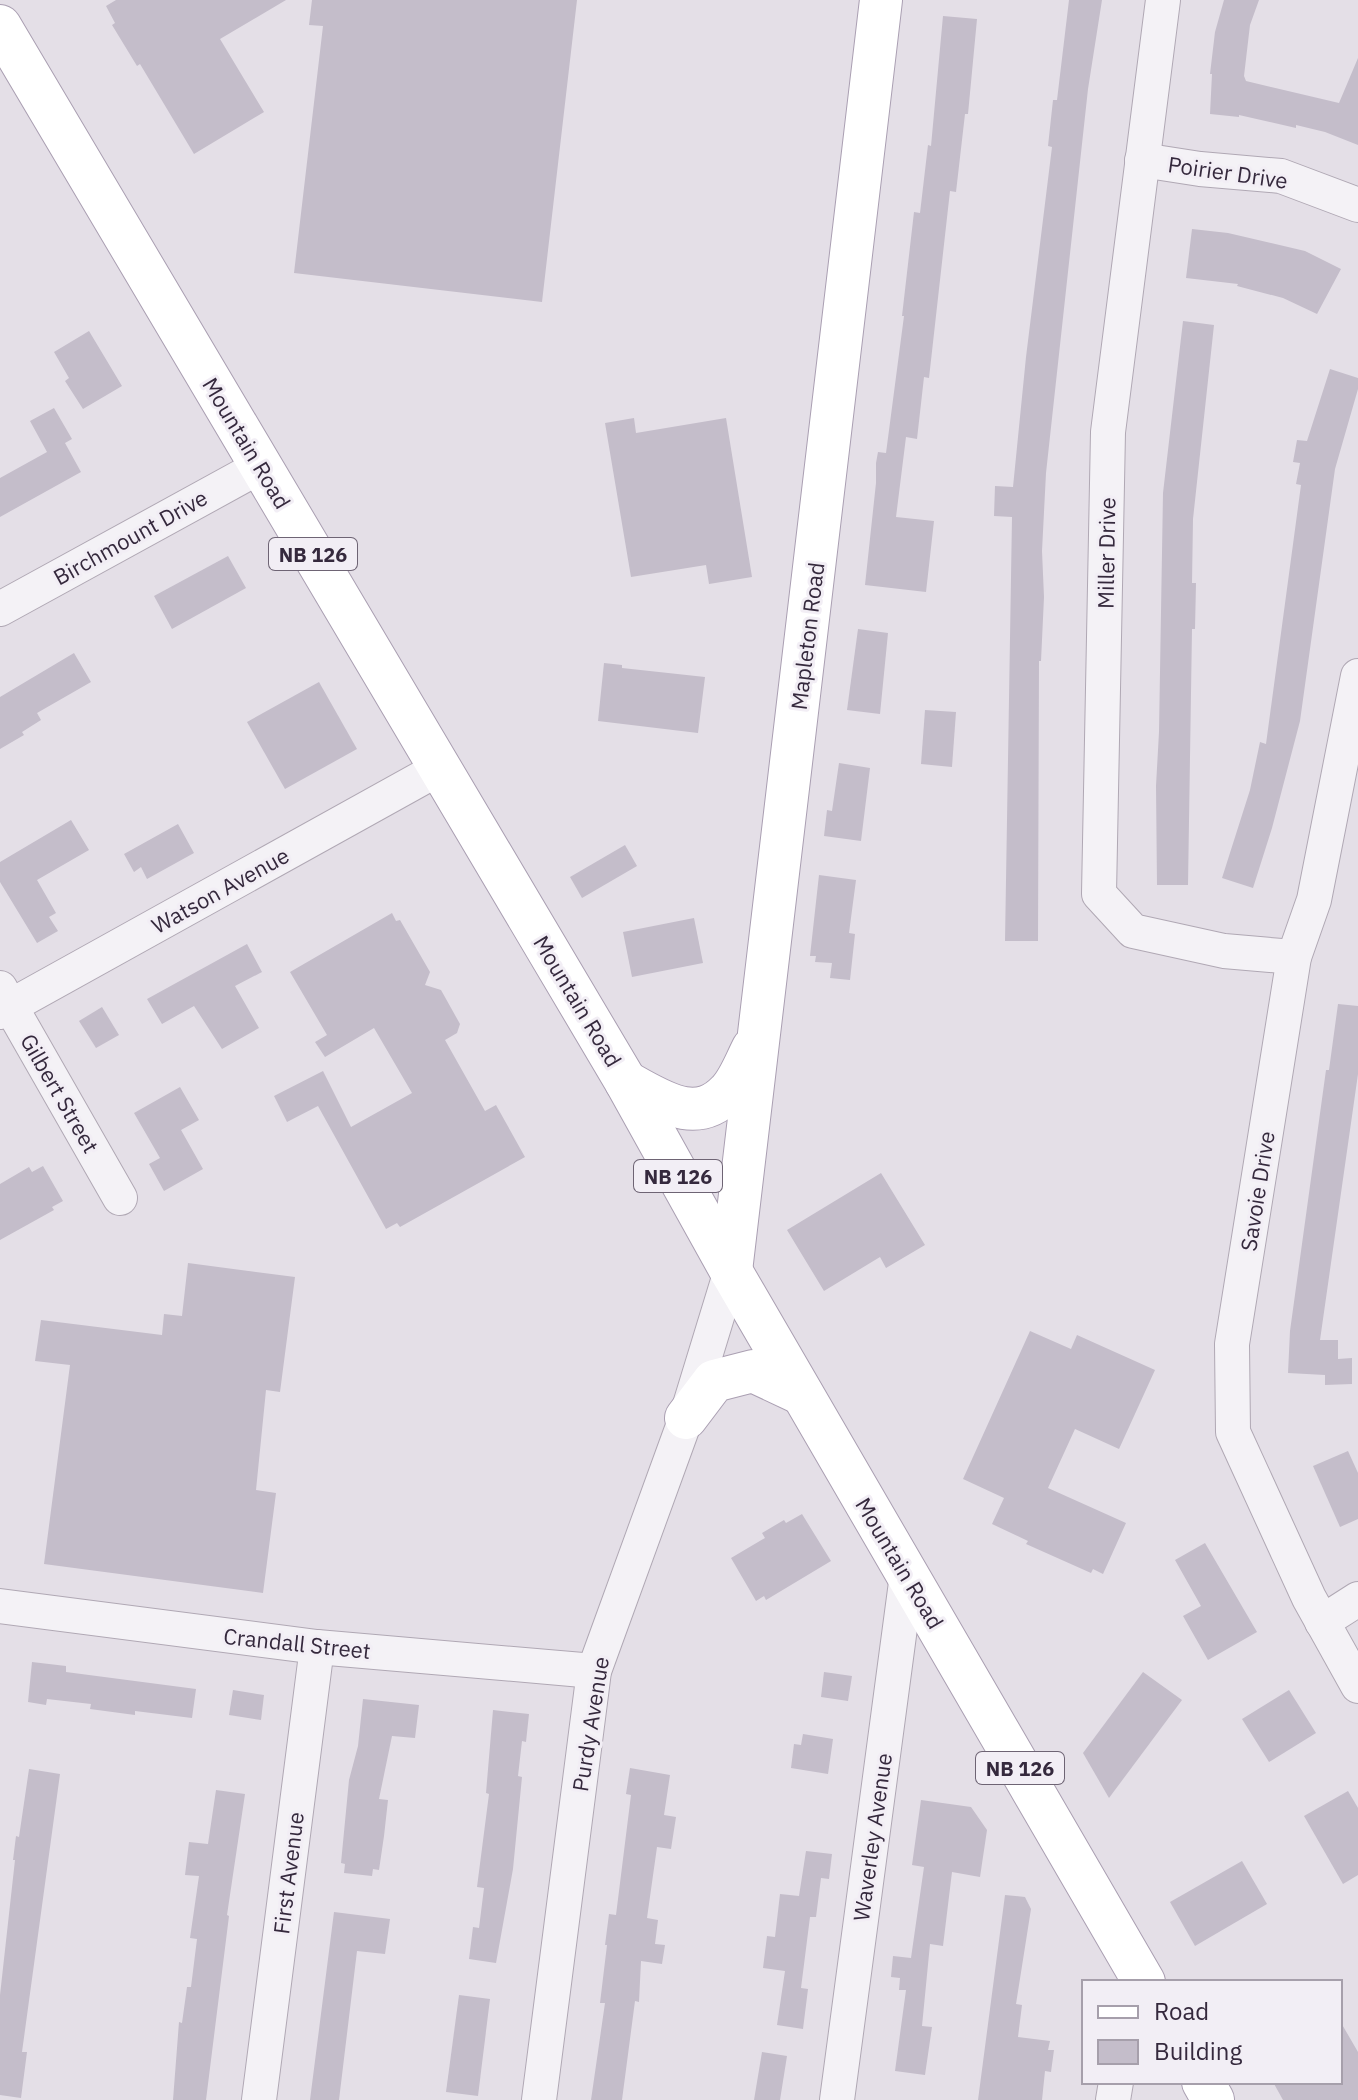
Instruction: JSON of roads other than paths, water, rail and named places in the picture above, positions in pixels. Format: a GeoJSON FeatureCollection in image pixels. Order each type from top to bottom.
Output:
{"type":"FeatureCollection","features":[{"type":"Feature","properties":{"kind":"main road","name":"Mapleton Road"},"geometry":{"type":"LineString","coordinates":[[731,1271],[881,0]]}},
{"type":"Feature","properties":{"kind":"main road","name":"Mountain Road"},"geometry":{"type":"LineString","coordinates":[[0,26],[626,1082],[1135,1975]]}},
{"type":"Feature","properties":{"kind":"main road"},"geometry":{"type":"LineString","coordinates":[[626,1082],[676,1108],[704,1107],[729,1092],[760,1037]]}},
{"type":"Feature","properties":{"kind":"main road"},"geometry":{"type":"LineString","coordinates":[[686,1418],[714,1381],[753,1371],[802,1394]]}},
{"type":"Feature","properties":{"kind":"street","name":"Miller Drive"},"geometry":{"type":"LineString","coordinates":[[1163,0],[1108,432],[1099,894],[1133,931],[1224,951],[1294,957]]}},
{"type":"Feature","properties":{"kind":"street","name":"Poirier Drive"},"geometry":{"type":"LineString","coordinates":[[1142,160],[1281,176],[1358,205]]}},
{"type":"Feature","properties":{"kind":"street","name":"Birchmount Drive"},"geometry":{"type":"LineString","coordinates":[[0,609],[261,466]]}},
{"type":"Feature","properties":{"kind":"street","name":"Savoie Drive"},"geometry":{"type":"LineString","coordinates":[[1358,676],[1314,900],[1294,957],[1232,1344],[1233,1432],[1322,1622],[1358,1686]]}},
{"type":"Feature","properties":{"kind":"street","name":"Watson Avenue"},"geometry":{"type":"LineString","coordinates":[[3,1002],[440,768]]}},
{"type":"Feature","properties":{"kind":"street","name":"Gilbert Street"},"geometry":{"type":"LineString","coordinates":[[3,1002],[120,1198]]}},
{"type":"Feature","properties":{"kind":"street","name":"Purdy Avenue"},"geometry":{"type":"LineString","coordinates":[[539,2100],[594,1671],[686,1418],[731,1271]]}},
{"type":"Feature","properties":{"kind":"street","name":"Waverley Avenue"},"geometry":{"type":"LineString","coordinates":[[837,2100],[907,1575]]}},
{"type":"Feature","properties":{"kind":"street"},"geometry":{"type":"LineString","coordinates":[[1322,1622],[1358,1599]]}},
{"type":"Feature","properties":{"kind":"street","name":"Crandall Street"},"geometry":{"type":"LineString","coordinates":[[0,1606],[317,1647],[594,1671]]}},
{"type":"Feature","properties":{"kind":"street","name":"First Avenue"},"geometry":{"type":"LineString","coordinates":[[259,2100],[317,1647]]}}]}
